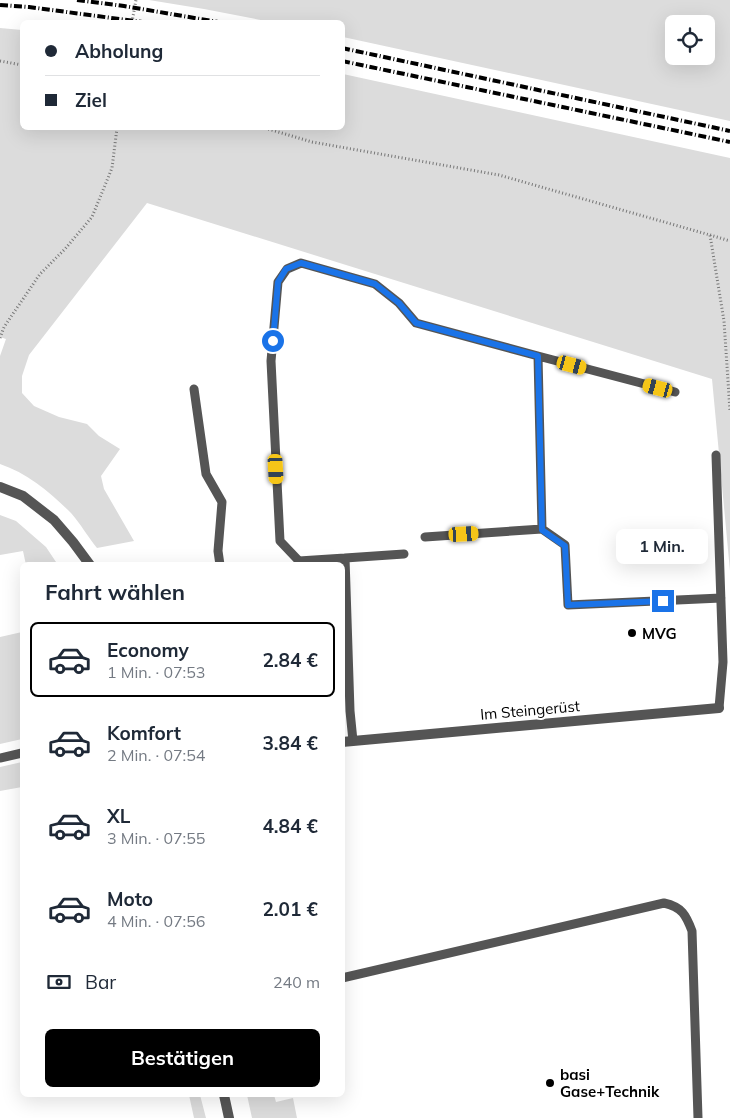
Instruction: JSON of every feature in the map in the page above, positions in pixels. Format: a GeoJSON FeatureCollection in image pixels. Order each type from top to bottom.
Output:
{"type":"FeatureCollection","features":[{"type":"Feature","properties":{"kind":"street"},"geometry":{"type":"LineString","coordinates":[[0,487],[23,496],[54,520],[88,562]]}},
{"type":"Feature","properties":{"kind":"street","name":"Im Steingerüst"},"geometry":{"type":"LineString","coordinates":[[345,742],[719,708]]}},
{"type":"Feature","properties":{"kind":"street"},"geometry":{"type":"LineString","coordinates":[[224,1097],[229,1118]]}},
{"type":"Feature","properties":{"kind":"lane"},"geometry":{"type":"LineString","coordinates":[[404,554],[299,561],[280,541],[271,361],[278,282],[286,269],[301,263],[375,284],[399,303],[416,323],[675,392]]}},
{"type":"Feature","properties":{"kind":"lane"},"geometry":{"type":"LineString","coordinates":[[538,356],[542,530]]}},
{"type":"Feature","properties":{"kind":"lane"},"geometry":{"type":"LineString","coordinates":[[194,389],[206,474],[222,502],[218,551],[220,562]]}},
{"type":"Feature","properties":{"kind":"lane"},"geometry":{"type":"LineString","coordinates":[[716,456],[723,662],[719,708]]}},
{"type":"Feature","properties":{"kind":"lane"},"geometry":{"type":"LineString","coordinates":[[425,536],[542,530],[565,546],[568,605],[720,598]]}},
{"type":"Feature","properties":{"kind":"lane"},"geometry":{"type":"LineString","coordinates":[[344,558],[344,562]]}},
{"type":"Feature","properties":{"kind":"lane"},"geometry":{"type":"LineString","coordinates":[[345,584],[353,741]]}},
{"type":"Feature","properties":{"kind":"lane"},"geometry":{"type":"LineString","coordinates":[[0,758],[20,753]]}},
{"type":"Feature","properties":{"kind":"lane"},"geometry":{"type":"LineString","coordinates":[[345,977],[664,904],[675,906],[686,917],[692,931],[698,1118]]}},
{"type":"Feature","properties":{"kind":"path"},"geometry":{"type":"LineString","coordinates":[[132,20],[136,0]]}},
{"type":"Feature","properties":{"kind":"path"},"geometry":{"type":"LineString","coordinates":[[0,61],[20,65]]}},
{"type":"Feature","properties":{"kind":"path"},"geometry":{"type":"LineString","coordinates":[[0,338],[4,327],[40,274],[65,249],[92,217],[112,168],[117,130]]}},
{"type":"Feature","properties":{"kind":"path"},"geometry":{"type":"LineString","coordinates":[[272,130],[312,142],[499,175],[730,241]]}},
{"type":"Feature","properties":{"kind":"path"},"geometry":{"type":"LineString","coordinates":[[710,235],[724,321],[730,411]]}},
{"type":"Feature","properties":{"kind":"shaded area"},"geometry":{"type":"Polygon","coordinates":[[[149,0],[730,0],[730,121],[345,37],[345,20],[261,20],[149,0]]]}},
{"type":"Feature","properties":{"kind":"shaded area"},"geometry":{"type":"Polygon","coordinates":[[[0,28],[20,30],[20,130],[345,130],[345,74],[730,158],[730,571],[712,379],[147,203],[29,355],[22,376],[22,393],[34,406],[59,417],[87,424],[99,436],[120,449],[101,476],[104,489],[134,541],[97,548],[71,513],[55,498],[29,478],[0,464],[0,356],[6,339],[0,337],[0,28]]]}},
{"type":"Feature","properties":{"kind":"shaded area"},"geometry":{"type":"Polygon","coordinates":[[[0,515],[16,521],[46,547],[56,562],[25,562],[23,551],[0,555],[0,515]]]}},
{"type":"Feature","properties":{"kind":"shaded area"},"geometry":{"type":"Polygon","coordinates":[[[20,632],[20,739],[0,744],[0,637],[20,632]]]}},
{"type":"Feature","properties":{"kind":"shaded area"},"geometry":{"type":"Polygon","coordinates":[[[20,762],[20,787],[0,791],[0,767],[20,762]]]}},
{"type":"Feature","properties":{"kind":"shaded area"},"geometry":{"type":"Polygon","coordinates":[[[189,1097],[201,1097],[206,1118],[194,1118],[189,1097]]]}},
{"type":"Feature","properties":{"kind":"shaded area"},"geometry":{"type":"Polygon","coordinates":[[[247,1097],[275,1097],[276,1102],[293,1098],[297,1118],[252,1118],[247,1097]]]}},
{"type":"Feature","properties":{"kind":"railway"},"geometry":{"type":"LineString","coordinates":[[77,0],[206,20]]}},
{"type":"Feature","properties":{"kind":"railway"},"geometry":{"type":"LineString","coordinates":[[0,5],[127,20]]}},
{"type":"Feature","properties":{"kind":"railway"},"geometry":{"type":"LineString","coordinates":[[345,49],[730,131]]}},
{"type":"Feature","properties":{"kind":"railway"},"geometry":{"type":"LineString","coordinates":[[345,62],[730,142]]}},
{"type":"Feature","properties":{"kind":"place","name":"MVG"},"geometry":{"type":"Point","coordinates":[632,633]}},
{"type":"Feature","properties":{"kind":"place","name":"basi Gase+Technik"},"geometry":{"type":"Point","coordinates":[550,1083]}},
{"type":"Feature","properties":{"kind":"route"},"geometry":{"type":"LineString","coordinates":[[273,341],[278,282],[286,269],[301,263],[375,284],[399,303],[416,323],[538,356],[542,530],[565,546],[568,605],[663,601]]}}]}
